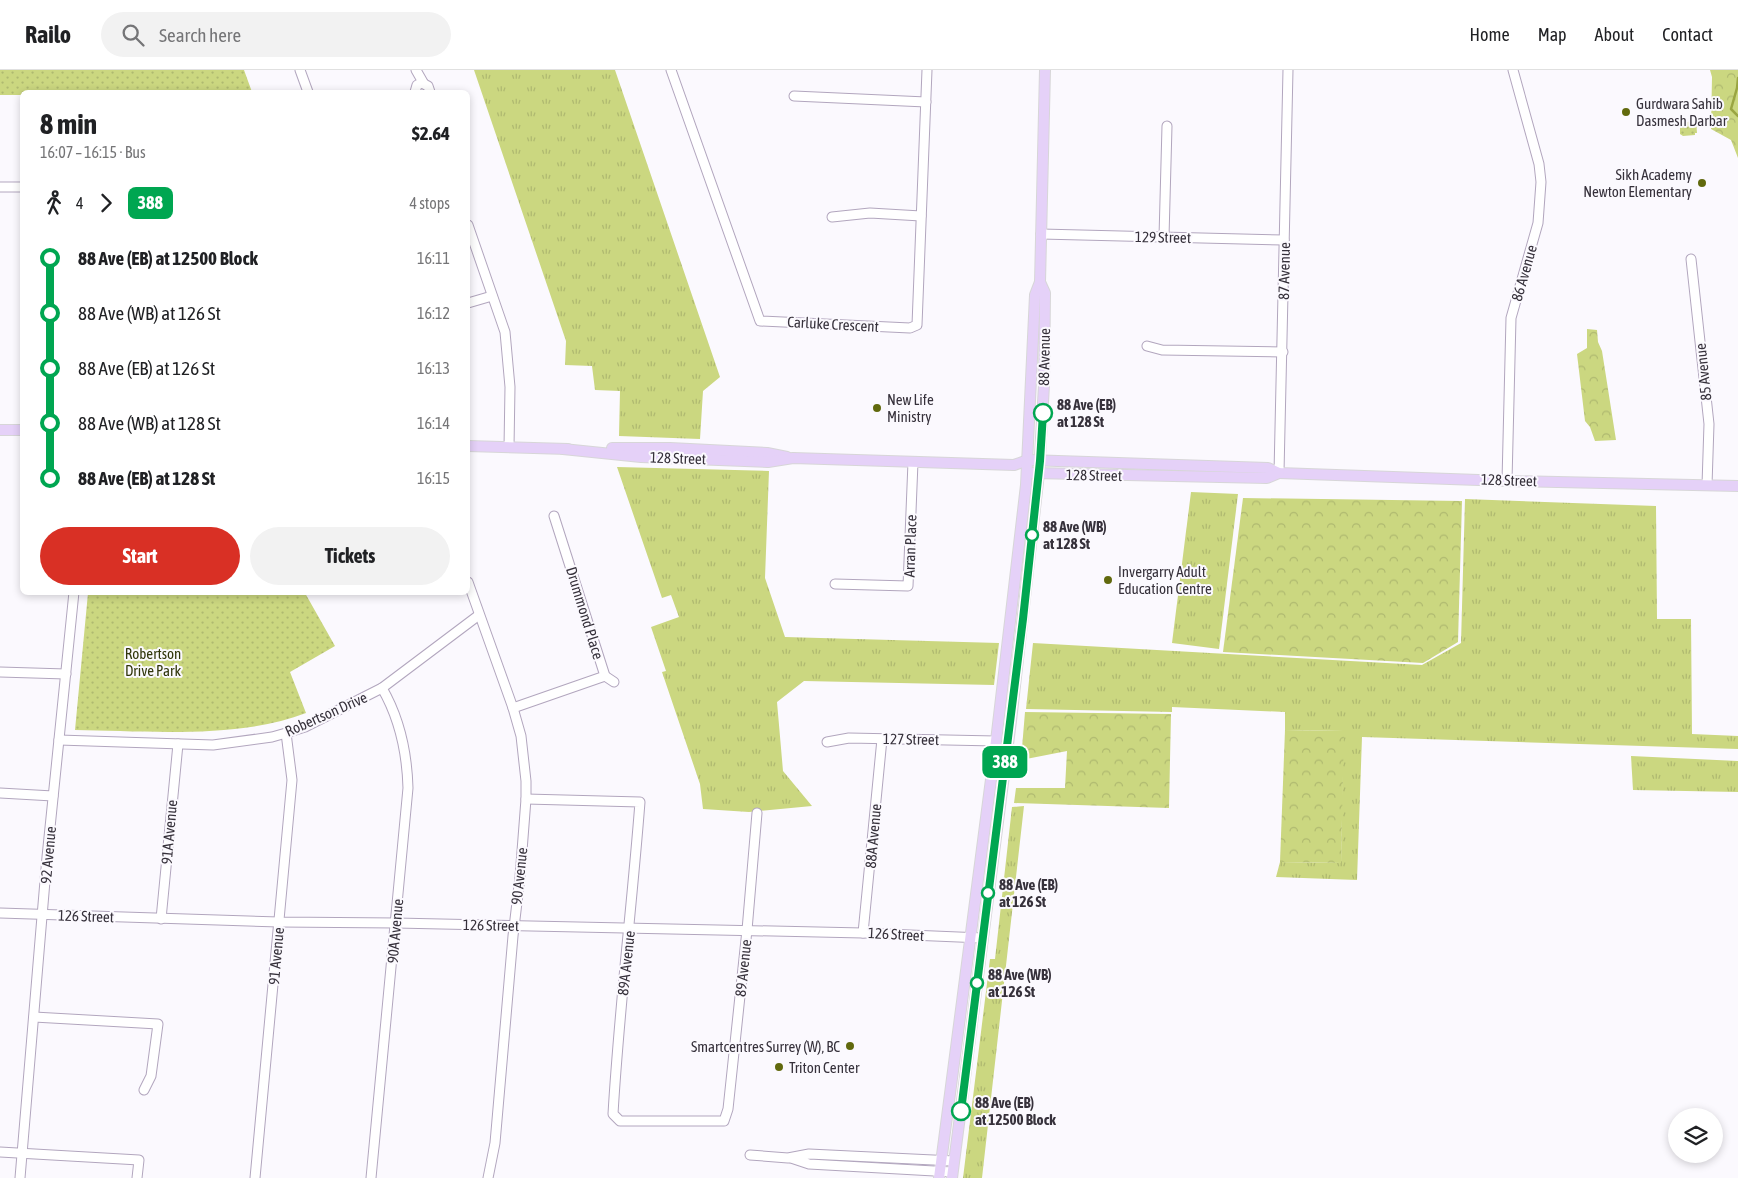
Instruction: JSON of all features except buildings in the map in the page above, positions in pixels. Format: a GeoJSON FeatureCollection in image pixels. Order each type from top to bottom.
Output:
{"type":"FeatureCollection","features":[{"type":"Feature","properties":{"kind":"main road","name":"88 Avenue"},"geometry":{"type":"LineString","coordinates":[[940,1169],[996,740],[1027,473],[1035,295],[1040,282],[1045,70]]}},
{"type":"Feature","properties":{"kind":"main road","name":"88 Avenue"},"geometry":{"type":"LineString","coordinates":[[953,1170],[1011,721],[1039,474],[1044,385],[1045,293],[1040,282]]}},
{"type":"Feature","properties":{"kind":"main road"},"geometry":{"type":"LineString","coordinates":[[0,430],[20,430]]}},
{"type":"Feature","properties":{"kind":"main road","name":"128 Street"},"geometry":{"type":"LineString","coordinates":[[470,446],[563,449],[651,448],[767,453],[793,458],[1014,465],[1028,460],[1268,468],[1280,473],[1738,486]]}},
{"type":"Feature","properties":{"kind":"main road"},"geometry":{"type":"LineString","coordinates":[[1014,465],[1027,473]]}},
{"type":"Feature","properties":{"kind":"main road","name":"128 Street"},"geometry":{"type":"LineString","coordinates":[[1027,473],[1267,478],[1280,473]]}},
{"type":"Feature","properties":{"kind":"street"},"geometry":{"type":"LineString","coordinates":[[300,70],[307,90]]}},
{"type":"Feature","properties":{"kind":"street","name":"Carluke Crescent"},"geometry":{"type":"LineString","coordinates":[[672,70],[760,321],[910,328],[917,326],[927,70]]}},
{"type":"Feature","properties":{"kind":"street","name":"87 Avenue"},"geometry":{"type":"LineString","coordinates":[[1280,473],[1288,70]]}},
{"type":"Feature","properties":{"kind":"street","name":"86 Avenue"},"geometry":{"type":"LineString","coordinates":[[1507,480],[1511,318],[1538,223],[1541,182],[1539,164],[1513,70]]}},
{"type":"Feature","properties":{"kind":"street"},"geometry":{"type":"LineString","coordinates":[[417,72],[419,87],[428,86],[429,90]]}},
{"type":"Feature","properties":{"kind":"street"},"geometry":{"type":"LineString","coordinates":[[794,96],[926,102]]}},
{"type":"Feature","properties":{"kind":"street"},"geometry":{"type":"LineString","coordinates":[[1164,237],[1167,126]]}},
{"type":"Feature","properties":{"kind":"street"},"geometry":{"type":"LineString","coordinates":[[0,187],[20,187]]}},
{"type":"Feature","properties":{"kind":"street"},"geometry":{"type":"LineString","coordinates":[[832,217],[870,213],[920,216]]}},
{"type":"Feature","properties":{"kind":"street"},"geometry":{"type":"LineString","coordinates":[[470,231],[505,332],[510,387],[509,447]]}},
{"type":"Feature","properties":{"kind":"street","name":"129 Street"},"geometry":{"type":"LineString","coordinates":[[1041,234],[1284,240]]}},
{"type":"Feature","properties":{"kind":"street","name":"85 Avenue"},"geometry":{"type":"LineString","coordinates":[[1691,259],[1709,424],[1708,485]]}},
{"type":"Feature","properties":{"kind":"street"},"geometry":{"type":"LineString","coordinates":[[470,302],[492,296]]}},
{"type":"Feature","properties":{"kind":"street"},"geometry":{"type":"LineString","coordinates":[[1147,346],[1162,350],[1283,352]]}},
{"type":"Feature","properties":{"kind":"street","name":"Arran Place"},"geometry":{"type":"LineString","coordinates":[[835,584],[908,586],[913,462]]}},
{"type":"Feature","properties":{"kind":"street","name":"Drummond Place"},"geometry":{"type":"LineString","coordinates":[[513,708],[605,676],[562,536],[554,516]]}},
{"type":"Feature","properties":{"kind":"street","name":"90 Avenue"},"geometry":{"type":"LineString","coordinates":[[470,588],[513,708],[521,736],[526,799],[495,1143],[488,1178]]}},
{"type":"Feature","properties":{"kind":"street","name":"92 Avenue"},"geometry":{"type":"LineString","coordinates":[[20,1178],[42,915],[74,595]]}},
{"type":"Feature","properties":{"kind":"street","name":"Robertson Drive"},"geometry":{"type":"LineString","coordinates":[[59,740],[178,744],[233,743],[272,737],[305,728],[382,688],[479,615]]}},
{"type":"Feature","properties":{"kind":"street"},"geometry":{"type":"LineString","coordinates":[[0,672],[66,674]]}},
{"type":"Feature","properties":{"kind":"street"},"geometry":{"type":"LineString","coordinates":[[605,676],[614,682]]}},
{"type":"Feature","properties":{"kind":"street","name":"90A Avenue"},"geometry":{"type":"LineString","coordinates":[[371,1178],[408,788],[408,769],[403,740],[382,688]]}},
{"type":"Feature","properties":{"kind":"street","name":"91 Avenue"},"geometry":{"type":"LineString","coordinates":[[255,1178],[292,780],[286,733]]}},
{"type":"Feature","properties":{"kind":"street","name":"127 Street"},"geometry":{"type":"LineString","coordinates":[[827,742],[849,738],[996,740]]}},
{"type":"Feature","properties":{"kind":"street","name":"88A Avenue"},"geometry":{"type":"LineString","coordinates":[[863,933],[882,739]]}},
{"type":"Feature","properties":{"kind":"street","name":"91A Avenue"},"geometry":{"type":"LineString","coordinates":[[161,919],[178,744]]}},
{"type":"Feature","properties":{"kind":"street"},"geometry":{"type":"LineString","coordinates":[[0,793],[53,796]]}},
{"type":"Feature","properties":{"kind":"street","name":"89A Avenue"},"geometry":{"type":"LineString","coordinates":[[526,799],[640,802],[613,1114],[620,1121],[724,1121]]}},
{"type":"Feature","properties":{"kind":"street","name":"89 Avenue"},"geometry":{"type":"LineString","coordinates":[[724,1121],[728,1110],[757,813]]}},
{"type":"Feature","properties":{"kind":"street","name":"126 Street"},"geometry":{"type":"LineString","coordinates":[[0,913],[279,922],[747,930],[982,938]]}},
{"type":"Feature","properties":{"kind":"street"},"geometry":{"type":"LineString","coordinates":[[34,1017],[158,1024],[151,1076],[144,1090]]}},
{"type":"Feature","properties":{"kind":"street"},"geometry":{"type":"LineString","coordinates":[[0,1152],[139,1160],[137,1178]]}},
{"type":"Feature","properties":{"kind":"street"},"geometry":{"type":"LineString","coordinates":[[750,1155],[788,1158],[809,1164],[953,1170]]}},
{"type":"Feature","properties":{"kind":"green space"},"geometry":{"type":"Polygon","coordinates":[[[0,70],[244,70],[251,90],[20,90],[20,95],[0,95],[0,70]]]}},
{"type":"Feature","properties":{"kind":"green space"},"geometry":{"type":"Polygon","coordinates":[[[474,70],[615,70],[720,377],[703,391],[700,439],[619,436],[620,391],[595,390],[592,366],[565,365],[566,341],[474,70]]]}},
{"type":"Feature","properties":{"kind":"green space"},"geometry":{"type":"Polygon","coordinates":[[[1710,70],[1738,70],[1738,158],[1731,140],[1711,129],[1712,77],[1710,70]]]}},
{"type":"Feature","properties":{"kind":"green space"},"geometry":{"type":"Polygon","coordinates":[[[1696,120],[1697,133],[1695,135],[1683,136],[1680,134],[1680,128],[1683,124],[1696,120]]]}},
{"type":"Feature","properties":{"kind":"green space"},"geometry":{"type":"Polygon","coordinates":[[[1587,329],[1597,330],[1616,440],[1595,441],[1590,427],[1585,421],[1577,354],[1587,348],[1587,329]]]}},
{"type":"Feature","properties":{"kind":"green space"},"geometry":{"type":"Polygon","coordinates":[[[617,467],[769,471],[765,578],[785,637],[999,643],[994,685],[804,681],[777,702],[783,771],[812,806],[749,812],[703,809],[700,784],[662,672],[666,671],[651,627],[679,617],[671,595],[662,598],[617,467]]]}},
{"type":"Feature","properties":{"kind":"green space"},"geometry":{"type":"Polygon","coordinates":[[[1191,492],[1238,494],[1219,649],[1172,643],[1191,492]]]}},
{"type":"Feature","properties":{"kind":"green space"},"geometry":{"type":"Polygon","coordinates":[[[1243,498],[1462,501],[1458,642],[1423,663],[1223,652],[1243,498]]]}},
{"type":"Feature","properties":{"kind":"green space"},"geometry":{"type":"Polygon","coordinates":[[[1465,499],[1656,506],[1657,619],[1691,619],[1692,734],[1738,736],[1738,749],[1362,737],[1357,880],[1276,877],[1280,862],[1341,863],[1343,731],[1285,730],[1285,712],[1172,707],[1172,712],[1026,709],[1033,643],[1422,665],[1461,643],[1465,499]]]}},
{"type":"Feature","properties":{"kind":"green space","name":"Robertson Drive Park"},"geometry":{"type":"Polygon","coordinates":[[[88,595],[306,595],[335,646],[290,672],[306,713],[252,727],[223,730],[162,732],[75,730],[88,595]]]}},
{"type":"Feature","properties":{"kind":"green space"},"geometry":{"type":"Polygon","coordinates":[[[1025,712],[1171,714],[1169,808],[1014,803],[1016,788],[1065,788],[1067,751],[1021,760],[1025,712]]]}},
{"type":"Feature","properties":{"kind":"green space"},"geometry":{"type":"Polygon","coordinates":[[[1285,730],[1344,731],[1341,863],[1280,862],[1285,730]]]}},
{"type":"Feature","properties":{"kind":"green space"},"geometry":{"type":"Polygon","coordinates":[[[1631,756],[1738,761],[1738,792],[1633,790],[1631,756]]]}},
{"type":"Feature","properties":{"kind":"green space"},"geometry":{"type":"Polygon","coordinates":[[[1024,806],[982,1178],[963,1178],[990,959],[995,959],[1012,807],[1024,806]]]}},
{"type":"Feature","properties":{"kind":"waterway"},"geometry":{"type":"LineString","coordinates":[[1738,78],[1731,109],[1738,116]]}},
{"type":"Feature","properties":{"kind":"bus line","name":"388"},"geometry":{"type":"LineString","coordinates":[[961,1111],[1023,619],[1040,461],[1043,413]]}},
{"type":"Feature","properties":{"kind":"place","name":"Gurdwara Sahib Dasmesh Darbar"},"geometry":{"type":"Point","coordinates":[1626,112]}},
{"type":"Feature","properties":{"kind":"place","name":"Sikh Academy Newton Elementary"},"geometry":{"type":"Point","coordinates":[1702,183]}},
{"type":"Feature","properties":{"kind":"place","name":"New Life Ministry"},"geometry":{"type":"Point","coordinates":[877,408]}},
{"type":"Feature","properties":{"kind":"place","name":"88 Ave (EB) at 128 St"},"geometry":{"type":"Point","coordinates":[1043,413]}},
{"type":"Feature","properties":{"kind":"place","name":"88 Ave (WB) at 128 St"},"geometry":{"type":"Point","coordinates":[1032,535]}},
{"type":"Feature","properties":{"kind":"place","name":"Invergarry Adult Education Centre"},"geometry":{"type":"Point","coordinates":[1108,580]}},
{"type":"Feature","properties":{"kind":"place","name":"88 Ave (EB) at 126 St"},"geometry":{"type":"Point","coordinates":[988,893]}},
{"type":"Feature","properties":{"kind":"place","name":"88 Ave (WB) at 126 St"},"geometry":{"type":"Point","coordinates":[977,983]}},
{"type":"Feature","properties":{"kind":"place","name":"Smartcentres Surrey (W), BC"},"geometry":{"type":"Point","coordinates":[850,1046]}},
{"type":"Feature","properties":{"kind":"place","name":"Triton Center"},"geometry":{"type":"Point","coordinates":[779,1067]}},
{"type":"Feature","properties":{"kind":"place","name":"88 Ave (EB) at 12500 Block"},"geometry":{"type":"Point","coordinates":[961,1111]}}]}
